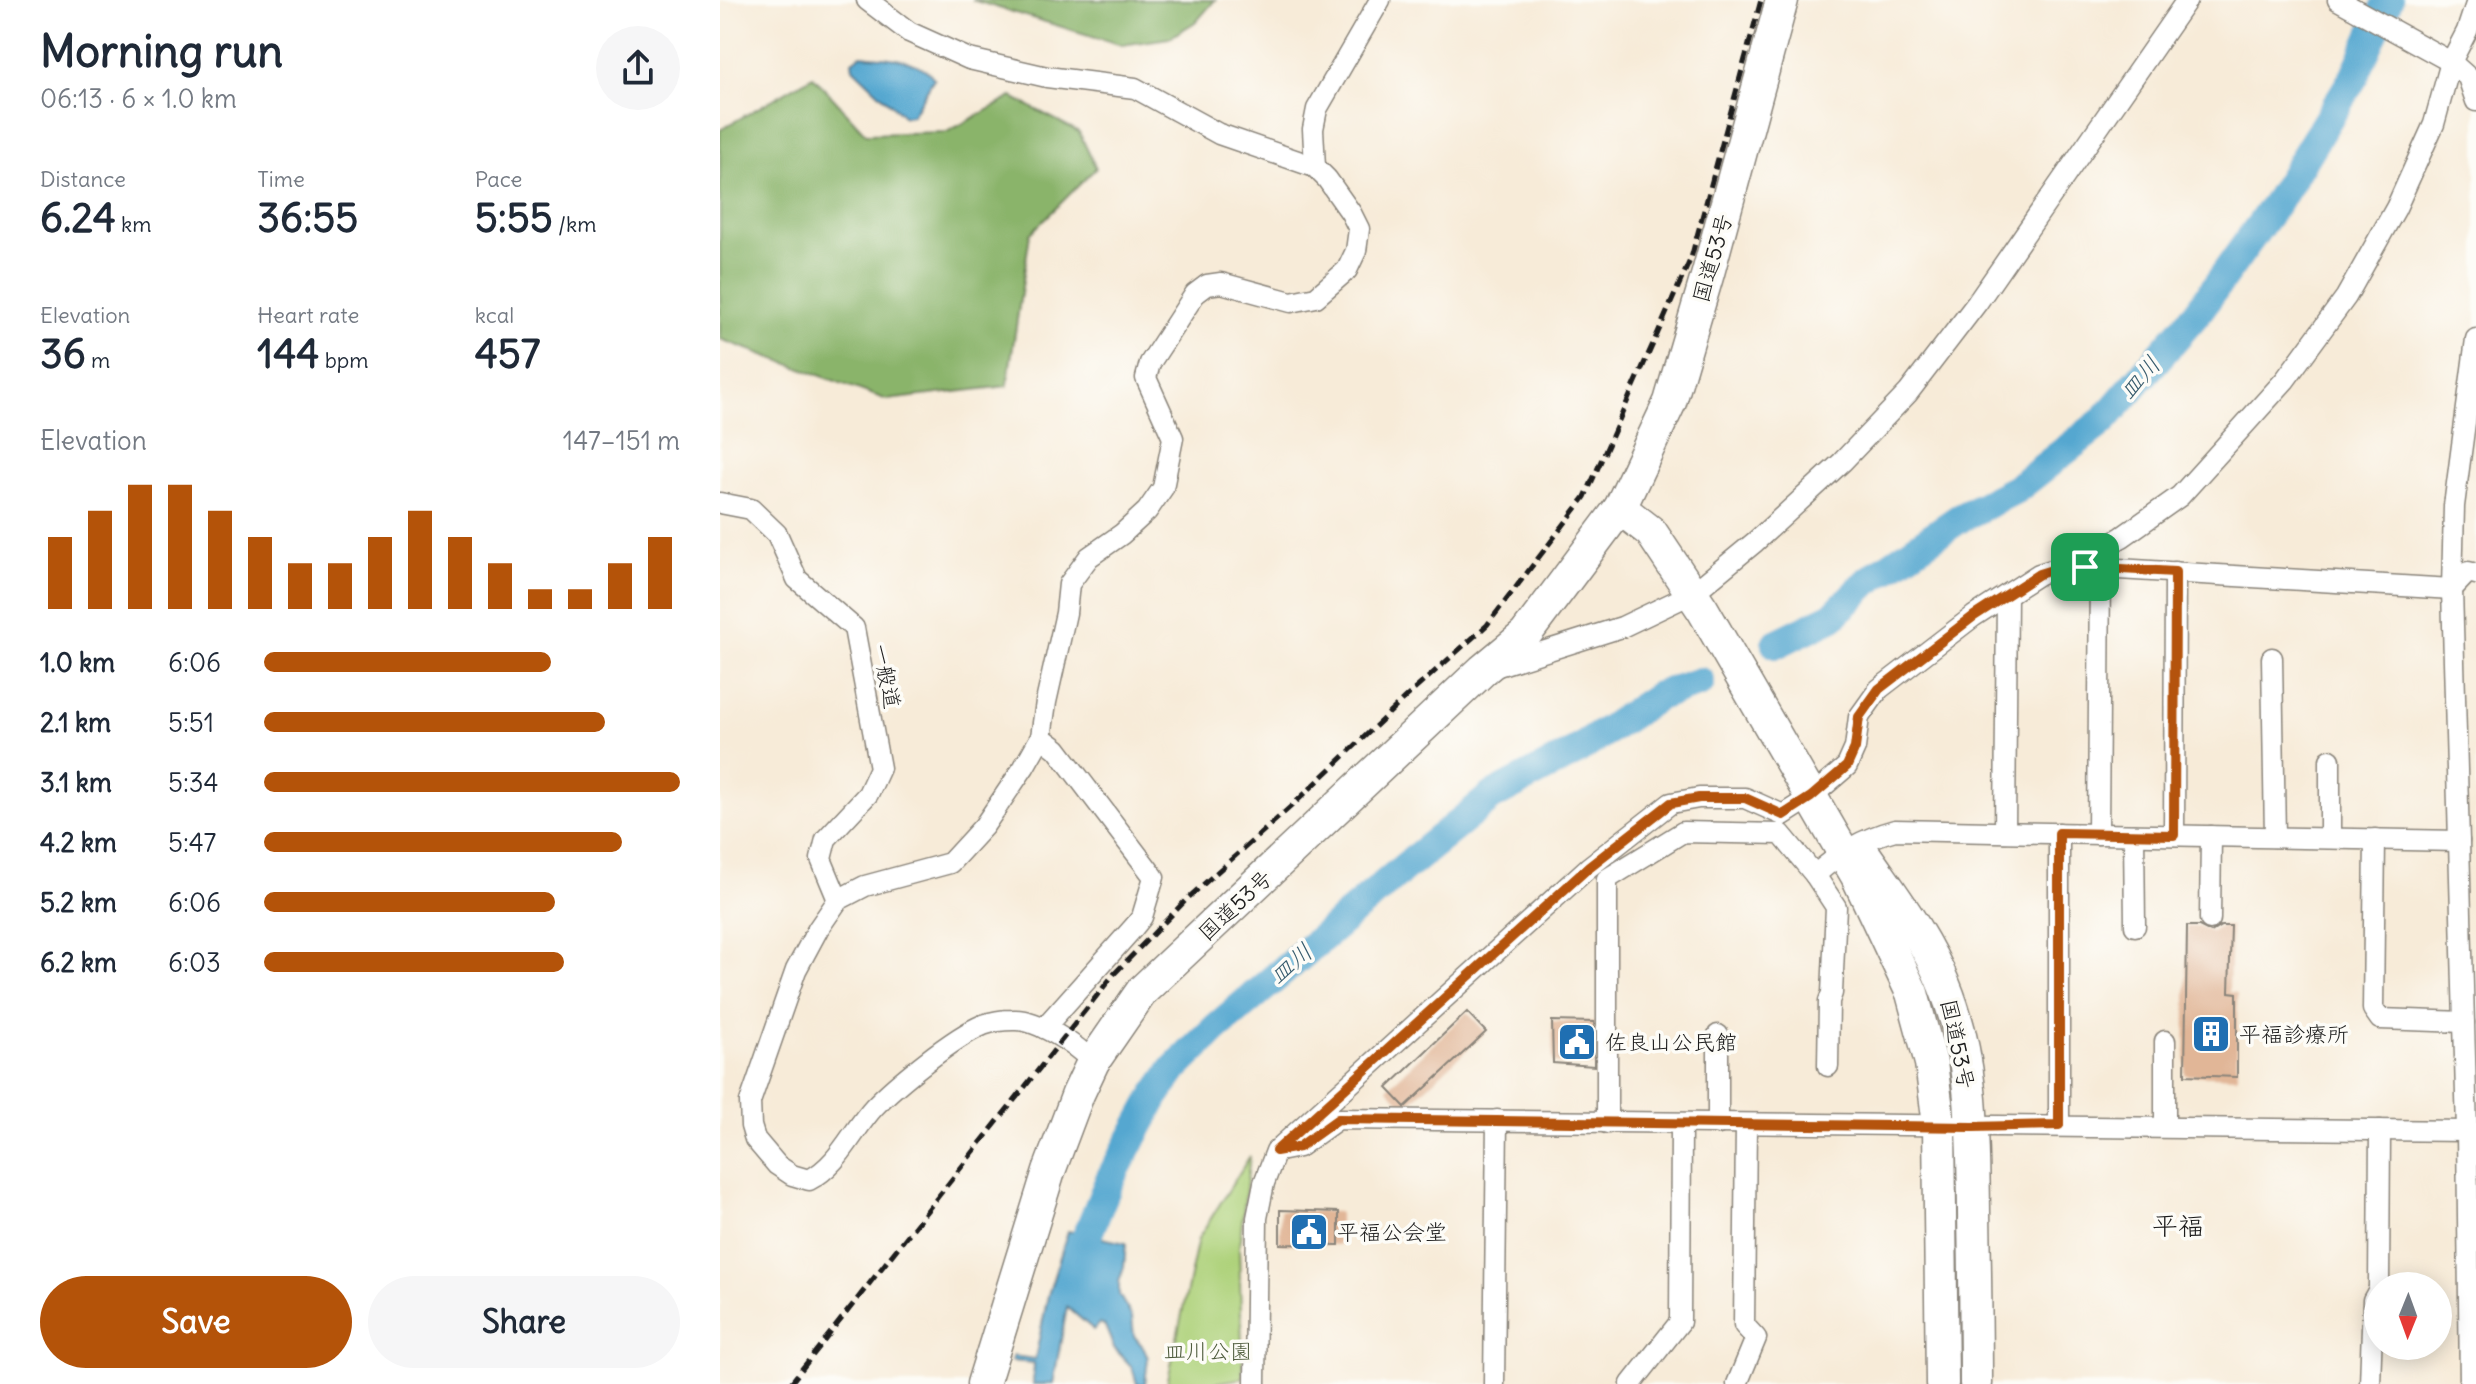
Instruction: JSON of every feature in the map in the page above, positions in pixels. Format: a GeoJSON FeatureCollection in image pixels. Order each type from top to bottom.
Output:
{"type":"FeatureCollection","features":[{"type":"Feature","properties":{"kind":"highway","name":"国道53号"},"geometry":{"type":"LineString","coordinates":[[988,1383],[1049,1171],[1078,1094],[1093,1062],[1142,991],[1483,670],[1525,635],[1620,508],[1670,402],[1782,0]]}},
{"type":"Feature","properties":{"kind":"highway","name":"国道53号"},"geometry":{"type":"LineString","coordinates":[[1620,508],[1651,532],[1698,601],[1806,788],[1849,849],[1913,924],[1945,987],[1964,1054],[1973,1127],[1976,1384]]}},
{"type":"Feature","properties":{"kind":"highway","name":"国道53号"},"geometry":{"type":"LineString","coordinates":[[1849,849],[1857,876],[1912,993],[1931,1063],[1939,1125],[1942,1384]]}},
{"type":"Feature","properties":{"kind":"street"},"geometry":{"type":"LineString","coordinates":[[867,0],[909,32],[969,59],[1047,77],[1135,88],[1219,134],[1315,167],[1327,179],[1359,229],[1356,251],[1347,270],[1316,297],[1291,302],[1221,283],[1207,285],[1195,294],[1157,351],[1146,378],[1173,438],[1163,488],[1147,511],[1122,534],[1089,557],[1069,584],[1041,737],[984,826],[950,863],[865,886],[838,900],[796,970],[750,1102],[751,1126],[755,1139],[777,1165],[792,1175],[809,1180],[824,1173],[874,1107],[933,1056],[983,1025],[1016,1019],[1044,1028],[1076,1045],[1093,1062]]}},
{"type":"Feature","properties":{"kind":"street"},"geometry":{"type":"LineString","coordinates":[[1315,167],[1313,129],[1317,109],[1380,0]]}},
{"type":"Feature","properties":{"kind":"street"},"geometry":{"type":"LineString","coordinates":[[1483,670],[1698,601],[1755,542],[1842,462],[1908,393],[2021,243],[2050,195],[2187,0]]}},
{"type":"Feature","properties":{"kind":"street"},"geometry":{"type":"LineString","coordinates":[[2338,0],[2451,62],[2468,77],[2476,101]]}},
{"type":"Feature","properties":{"kind":"street"},"geometry":{"type":"LineString","coordinates":[[1255,1384],[1257,1218],[1264,1183],[1276,1151],[1336,1109],[1589,867],[1671,803],[1699,798],[1745,798],[1783,815],[1806,788],[1847,766],[1855,748],[1859,717],[1879,689],[1974,616],[2039,574],[2078,562],[2122,537],[2180,496],[2285,380],[2346,297],[2396,208],[2434,124],[2451,62],[2467,31],[2476,4]]}},
{"type":"Feature","properties":{"kind":"street"},"geometry":{"type":"LineString","coordinates":[[2470,1384],[2467,1131],[2452,589],[2454,506],[2476,339]]}},
{"type":"Feature","properties":{"kind":"street","name":"一般道"},"geometry":{"type":"LineString","coordinates":[[720,503],[751,509],[777,534],[797,579],[854,628],[880,768],[868,794],[826,839],[821,859],[838,900]]}},
{"type":"Feature","properties":{"kind":"street"},"geometry":{"type":"LineString","coordinates":[[2078,562],[2085,567],[2452,589]]}},
{"type":"Feature","properties":{"kind":"street"},"geometry":{"type":"LineString","coordinates":[[2098,834],[2100,567]]}},
{"type":"Feature","properties":{"kind":"street"},"geometry":{"type":"LineString","coordinates":[[2174,835],[2175,572]]}},
{"type":"Feature","properties":{"kind":"street"},"geometry":{"type":"LineString","coordinates":[[2452,589],[2468,572],[2476,574]]}},
{"type":"Feature","properties":{"kind":"street"},"geometry":{"type":"LineString","coordinates":[[2005,832],[2007,595]]}},
{"type":"Feature","properties":{"kind":"street"},"geometry":{"type":"LineString","coordinates":[[2272,658],[2275,837]]}},
{"type":"Feature","properties":{"kind":"street"},"geometry":{"type":"LineString","coordinates":[[1041,737],[1057,749],[1154,877],[1142,917],[1044,1028]]}},
{"type":"Feature","properties":{"kind":"street"},"geometry":{"type":"LineString","coordinates":[[2330,760],[2330,838]]}},
{"type":"Feature","properties":{"kind":"street"},"geometry":{"type":"LineString","coordinates":[[1815,875],[1849,849],[1895,830],[2459,841]]}},
{"type":"Feature","properties":{"kind":"street"},"geometry":{"type":"LineString","coordinates":[[1607,879],[1683,832],[1781,834],[1815,875],[1836,907],[1828,1066]]}},
{"type":"Feature","properties":{"kind":"street"},"geometry":{"type":"LineString","coordinates":[[2059,833],[2059,1125]]}},
{"type":"Feature","properties":{"kind":"street"},"geometry":{"type":"LineString","coordinates":[[2134,835],[2135,926]]}},
{"type":"Feature","properties":{"kind":"street"},"geometry":{"type":"LineString","coordinates":[[2210,919],[2211,836]]}},
{"type":"Feature","properties":{"kind":"street"},"geometry":{"type":"LineString","coordinates":[[2375,839],[2373,1009],[2380,1019],[2464,1022]]}},
{"type":"Feature","properties":{"kind":"street"},"geometry":{"type":"LineString","coordinates":[[1589,867],[1607,879]]}},
{"type":"Feature","properties":{"kind":"street"},"geometry":{"type":"LineString","coordinates":[[1607,879],[1607,1123]]}},
{"type":"Feature","properties":{"kind":"street"},"geometry":{"type":"LineString","coordinates":[[1718,1035],[1718,1124]]}},
{"type":"Feature","properties":{"kind":"street"},"geometry":{"type":"LineString","coordinates":[[2165,1041],[2165,1127]]}},
{"type":"Feature","properties":{"kind":"street"},"geometry":{"type":"LineString","coordinates":[[1336,1109],[1497,1120],[1607,1123],[2467,1131]]}},
{"type":"Feature","properties":{"kind":"street"},"geometry":{"type":"LineString","coordinates":[[1494,1384],[1497,1120]]}},
{"type":"Feature","properties":{"kind":"street"},"geometry":{"type":"LineString","coordinates":[[1631,1384],[1680,1322],[1681,1124]]}},
{"type":"Feature","properties":{"kind":"street"},"geometry":{"type":"LineString","coordinates":[[1737,1384],[1756,1338],[1744,1325],[1746,1124]]}},
{"type":"Feature","properties":{"kind":"street"},"geometry":{"type":"LineString","coordinates":[[2378,1272],[2380,1130]]}},
{"type":"Feature","properties":{"kind":"street"},"geometry":{"type":"LineString","coordinates":[[2370,1384],[2371,1360]]}},
{"type":"Feature","properties":{"kind":"green space"},"geometry":{"type":"Polygon","coordinates":[[[972,0],[1215,0],[1197,21],[1169,38],[1122,45],[972,0]]]}},
{"type":"Feature","properties":{"kind":"green space"},"geometry":{"type":"Polygon","coordinates":[[[813,76],[866,134],[947,132],[1012,97],[1079,132],[1096,168],[1030,234],[1007,386],[887,400],[720,339],[720,130],[813,76]]]}},
{"type":"Feature","properties":{"kind":"green space","name":"皿川公園"},"geometry":{"type":"Polygon","coordinates":[[[1250,1156],[1239,1247],[1243,1378],[1211,1384],[1167,1384],[1198,1239],[1250,1156]]]}},
{"type":"Feature","properties":{"kind":"water"},"geometry":{"type":"Polygon","coordinates":[[[861,55],[910,62],[934,78],[912,116],[904,117],[853,68],[852,61],[861,55]]]}},
{"type":"Feature","properties":{"kind":"water"},"geometry":{"type":"Polygon","coordinates":[[[1068,1231],[1126,1243],[1119,1295],[1132,1317],[1134,1336],[1148,1358],[1145,1384],[1137,1384],[1132,1367],[1114,1348],[1105,1326],[1100,1323],[1094,1330],[1067,1307],[1053,1384],[1033,1384],[1034,1363],[1011,1361],[1013,1356],[1035,1359],[1048,1295],[1068,1231]]]}},
{"type":"Feature","properties":{"kind":"building","name":"平福診療所"},"geometry":{"type":"Polygon","coordinates":[[[2187,926],[2199,926],[2211,932],[2221,926],[2231,926],[2229,992],[2237,993],[2237,1077],[2185,1075],[2187,926]]]}},
{"type":"Feature","properties":{"kind":"building"},"geometry":{"type":"Polygon","coordinates":[[[1467,1012],[1486,1032],[1405,1107],[1387,1088],[1467,1012]]]}},
{"type":"Feature","properties":{"kind":"building","name":"佐良山公民館"},"geometry":{"type":"Polygon","coordinates":[[[1552,1021],[1594,1022],[1594,1066],[1553,1063],[1552,1021]]]}},
{"type":"Feature","properties":{"kind":"building","name":"平福公会堂"},"geometry":{"type":"Polygon","coordinates":[[[1280,1210],[1339,1212],[1339,1245],[1280,1244],[1280,1210]]]}},
{"type":"Feature","properties":{"kind":"waterway","name":"皿川"},"geometry":{"type":"LineString","coordinates":[[1776,644],[1833,616],[1868,581],[1960,518],[2016,489],[2103,421],[2197,313],[2278,200],[2355,75],[2388,0]]}},
{"type":"Feature","properties":{"kind":"waterway","name":"皿川"},"geometry":{"type":"LineString","coordinates":[[1072,1273],[1110,1179],[1156,1095],[1175,1068],[1216,1028],[1491,797],[1575,752],[1658,696],[1700,682]]}},
{"type":"Feature","properties":{"kind":"railway"},"geometry":{"type":"LineString","coordinates":[[790,1384],[1114,974],[1188,898],[1487,625],[1585,497],[1691,258],[1761,0]]}},
{"type":"Feature","properties":{"kind":"place","name":"平福診療所"},"geometry":{"type":"Point","coordinates":[2211,1034]}},
{"type":"Feature","properties":{"kind":"place","name":"佐良山公民館"},"geometry":{"type":"Point","coordinates":[1577,1042]}},
{"type":"Feature","properties":{"kind":"place","name":"平福公会堂"},"geometry":{"type":"Point","coordinates":[1309,1232]}},
{"type":"Feature","properties":{"kind":"district","name":"平福"},"geometry":{"type":"Point","coordinates":[2178,1226]}},
{"type":"Feature","properties":{"kind":"route"},"geometry":{"type":"LineString","coordinates":[[2078,562],[2085,567],[2175,572],[2174,835],[2059,833],[2059,1125],[1973,1127],[1338,1119],[1299,1147],[1276,1151],[1589,867],[1671,803],[1699,798],[1745,798],[1783,815],[1811,797],[1847,766],[1855,748],[1859,717],[1879,689],[1974,616],[2039,574],[2078,562]]}}]}
